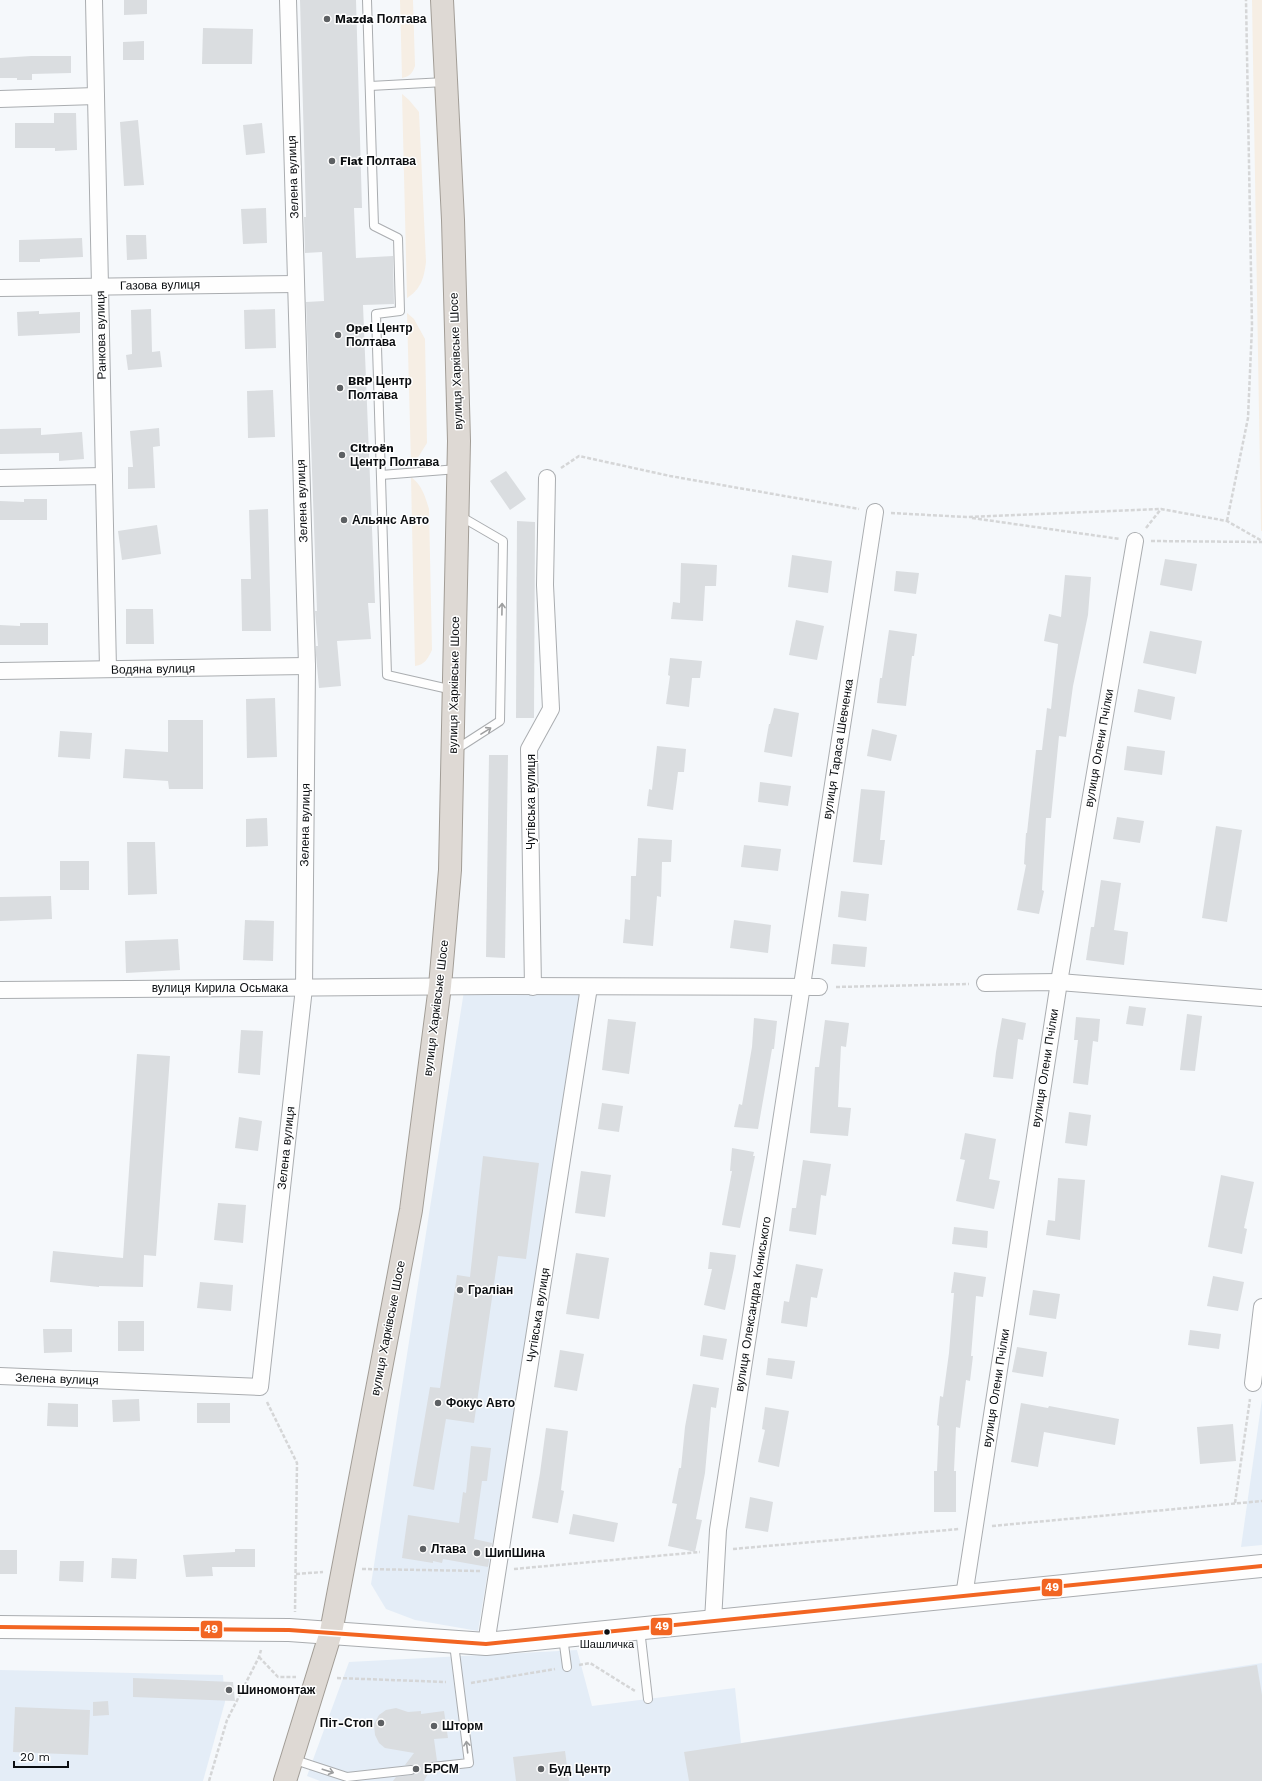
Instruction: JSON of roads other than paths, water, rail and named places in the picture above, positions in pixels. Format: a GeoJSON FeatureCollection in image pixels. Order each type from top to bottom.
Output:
{"type":"FeatureCollection","features":[{"type":"Feature","properties":{"kind":"highway","name":"вулиця Харківське Шосе"},"geometry":{"type":"LineString","coordinates":[[442,0],[453,220]]}},
{"type":"Feature","properties":{"kind":"highway","name":"вулиця Харківське Шосе"},"geometry":{"type":"LineString","coordinates":[[285,1781],[330,1632],[411,1210],[440,986],[450,870],[458,469],[453,220],[454,0]]}},
{"type":"Feature","properties":{"kind":"main road"},"geometry":{"type":"LineString","coordinates":[[0,1626],[288,1630],[486,1644],[1262,1566]]}},
{"type":"Feature","properties":{"kind":"street","name":"Ранкова вулиця"},"geometry":{"type":"LineString","coordinates":[[94,0],[108,669]]}},
{"type":"Feature","properties":{"kind":"street","name":"Зелена вулиця"},"geometry":{"type":"LineString","coordinates":[[0,1376],[260,1387],[304,988],[307,666],[288,0]]}},
{"type":"Feature","properties":{"kind":"street"},"geometry":{"type":"LineString","coordinates":[[0,98],[96,96]]}},
{"type":"Feature","properties":{"kind":"street","name":"Газова вулиця"},"geometry":{"type":"LineString","coordinates":[[0,288],[296,284]]}},
{"type":"Feature","properties":{"kind":"street"},"geometry":{"type":"LineString","coordinates":[[0,478],[104,476]]}},
{"type":"Feature","properties":{"kind":"street","name":"Чутівська вулиця"},"geometry":{"type":"LineString","coordinates":[[533,987],[529,749],[551,709],[545,585],[547,478]]}},
{"type":"Feature","properties":{"kind":"street","name":"вулиця Тараса Шевченка"},"geometry":{"type":"LineString","coordinates":[[802,987],[875,512]]}},
{"type":"Feature","properties":{"kind":"street","name":"вулиця Олени Пчілки"},"geometry":{"type":"LineString","coordinates":[[964,1596],[1059,982],[1135,541]]}},
{"type":"Feature","properties":{"kind":"street","name":"Водяна вулиця"},"geometry":{"type":"LineString","coordinates":[[0,671],[307,666]]}},
{"type":"Feature","properties":{"kind":"street"},"geometry":{"type":"LineString","coordinates":[[985,983],[1059,982],[1262,998]]}},
{"type":"Feature","properties":{"kind":"street","name":"вулиця Кирила Осьмака"},"geometry":{"type":"LineString","coordinates":[[0,990],[440,986],[819,987]]}},
{"type":"Feature","properties":{"kind":"street","name":"Чутівська вулиця"},"geometry":{"type":"LineString","coordinates":[[486,1644],[589,987]]}},
{"type":"Feature","properties":{"kind":"street","name":"вулиця Олександра Кониського"},"geometry":{"type":"LineString","coordinates":[[713,1621],[718,1530],[802,987]]}},
{"type":"Feature","properties":{"kind":"street"},"geometry":{"type":"LineString","coordinates":[[1252,1383],[1262,1307]]}},
{"type":"Feature","properties":{"kind":"lane"},"geometry":{"type":"LineString","coordinates":[[367,0],[374,226],[398,238],[400,303],[400,311],[376,314],[387,675],[454,690]]}},
{"type":"Feature","properties":{"kind":"lane"},"geometry":{"type":"LineString","coordinates":[[370,86],[446,82]]}},
{"type":"Feature","properties":{"kind":"lane"},"geometry":{"type":"LineString","coordinates":[[381,475],[458,469]]}},
{"type":"Feature","properties":{"kind":"lane"},"geometry":{"type":"LineString","coordinates":[[453,752],[500,722],[501,706],[503,541],[457,514]]}},
{"type":"Feature","properties":{"kind":"lane"},"geometry":{"type":"LineString","coordinates":[[640,1628],[648,1699]]}},
{"type":"Feature","properties":{"kind":"lane"},"geometry":{"type":"LineString","coordinates":[[563,1636],[567,1667]]}},
{"type":"Feature","properties":{"kind":"lane"},"geometry":{"type":"LineString","coordinates":[[432,1767],[469,1763],[454,1641]]}},
{"type":"Feature","properties":{"kind":"lane"},"geometry":{"type":"LineString","coordinates":[[291,1759],[347,1777],[411,1770]]}},
{"type":"Feature","properties":{"kind":"place","name":"Mazda Полтава"},"geometry":{"type":"Point","coordinates":[327,19]}},
{"type":"Feature","properties":{"kind":"place","name":"Fiat Полтава"},"geometry":{"type":"Point","coordinates":[332,161]}},
{"type":"Feature","properties":{"kind":"place","name":"Opel Центр Полтава"},"geometry":{"type":"Point","coordinates":[338,335]}},
{"type":"Feature","properties":{"kind":"place","name":"BRP Центр Полтава"},"geometry":{"type":"Point","coordinates":[340,388]}},
{"type":"Feature","properties":{"kind":"place","name":"Citroën Центр Полтава"},"geometry":{"type":"Point","coordinates":[342,455]}},
{"type":"Feature","properties":{"kind":"place","name":"Альянс Авто"},"geometry":{"type":"Point","coordinates":[344,520]}},
{"type":"Feature","properties":{"kind":"place","name":"Граліан"},"geometry":{"type":"Point","coordinates":[460,1290]}},
{"type":"Feature","properties":{"kind":"place","name":"Фокус Авто"},"geometry":{"type":"Point","coordinates":[438,1403]}},
{"type":"Feature","properties":{"kind":"place","name":"Лтава"},"geometry":{"type":"Point","coordinates":[423,1549]}},
{"type":"Feature","properties":{"kind":"place","name":"ШипШина"},"geometry":{"type":"Point","coordinates":[477,1553]}},
{"type":"Feature","properties":{"kind":"place","name":"Шашличка"},"geometry":{"type":"Point","coordinates":[607,1632]}},
{"type":"Feature","properties":{"kind":"place","name":"Шиномонтаж"},"geometry":{"type":"Point","coordinates":[229,1690]}},
{"type":"Feature","properties":{"kind":"place","name":"Піт-Стоп"},"geometry":{"type":"Point","coordinates":[381,1723]}},
{"type":"Feature","properties":{"kind":"place","name":"Шторм"},"geometry":{"type":"Point","coordinates":[434,1726]}},
{"type":"Feature","properties":{"kind":"place","name":"БРСМ"},"geometry":{"type":"Point","coordinates":[416,1769]}},
{"type":"Feature","properties":{"kind":"place","name":"Буд Центр"},"geometry":{"type":"Point","coordinates":[541,1769]}}]}
